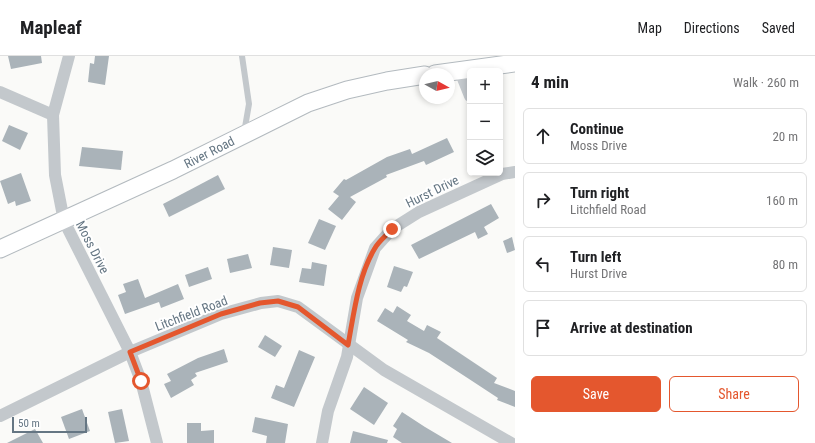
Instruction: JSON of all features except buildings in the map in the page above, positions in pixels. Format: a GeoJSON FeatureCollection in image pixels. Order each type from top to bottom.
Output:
{"type":"FeatureCollection","features":[{"type":"Feature","properties":{"kind":"main road"},"geometry":{"type":"LineString","coordinates":[[455,72],[515,63]]}},
{"type":"Feature","properties":{"kind":"main road","name":"River Road"},"geometry":{"type":"LineString","coordinates":[[0,249],[64,221],[301,106],[347,90],[419,76]]}},
{"type":"Feature","properties":{"kind":"street","name":"Moss Drive"},"geometry":{"type":"LineString","coordinates":[[69,56],[53,115],[55,175],[64,221],[130,352],[141,381],[157,443]]}},
{"type":"Feature","properties":{"kind":"street"},"geometry":{"type":"LineString","coordinates":[[460,71],[467,88]]}},
{"type":"Feature","properties":{"kind":"street"},"geometry":{"type":"LineString","coordinates":[[0,92],[53,115]]}},
{"type":"Feature","properties":{"kind":"street","name":"Hurst Drive"},"geometry":{"type":"LineString","coordinates":[[503,172],[515,172]]}},
{"type":"Feature","properties":{"kind":"street","name":"Hurst Drive"},"geometry":{"type":"LineString","coordinates":[[322,443],[328,410],[347,357],[357,298],[365,272],[375,248],[392,229],[419,212],[493,176]]}},
{"type":"Feature","properties":{"kind":"street","name":"Litchfield Road"},"geometry":{"type":"LineString","coordinates":[[0,416],[130,352],[221,314],[260,303],[278,301],[298,307],[384,370],[511,443]]}},
{"type":"Feature","properties":{"kind":"lane"},"geometry":{"type":"LineString","coordinates":[[242,56],[249,104],[244,134]]}},
{"type":"Feature","properties":{"kind":"route"},"geometry":{"type":"LineString","coordinates":[[141,381],[130,352],[221,314],[260,303],[278,301],[298,307],[348,345],[357,298],[365,272],[375,248],[392,229]]}}]}
